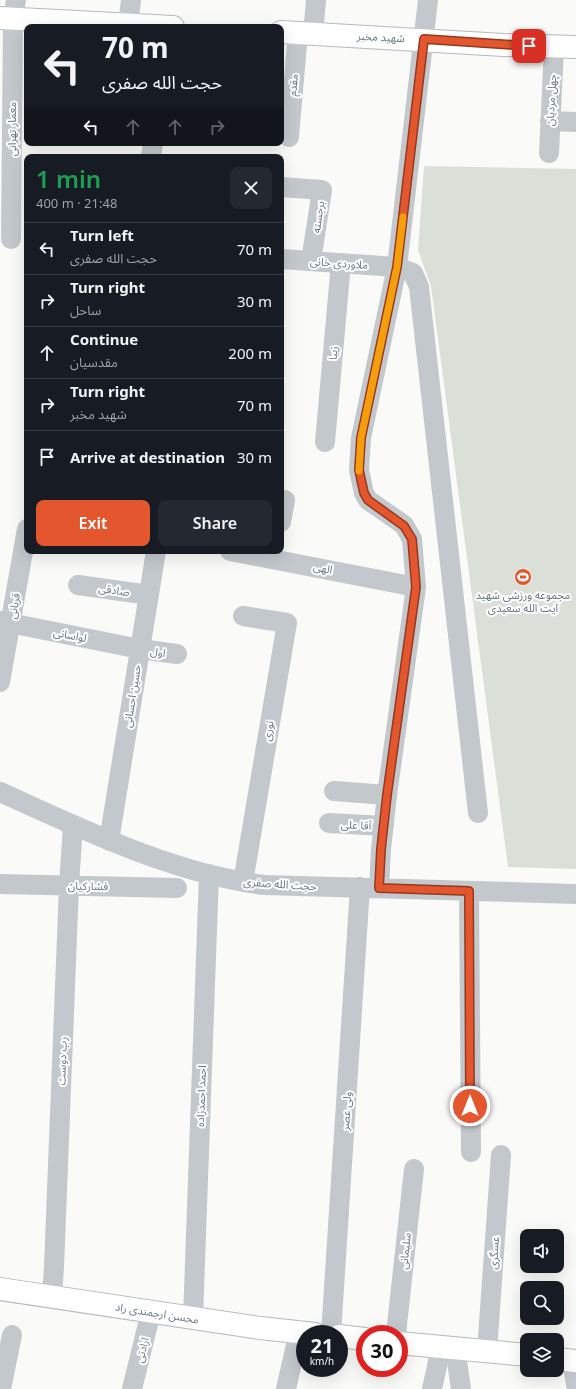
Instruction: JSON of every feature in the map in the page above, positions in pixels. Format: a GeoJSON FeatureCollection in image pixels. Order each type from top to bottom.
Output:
{"type":"FeatureCollection","features":[{"type":"Feature","properties":{"kind":"main road"},"geometry":{"type":"LineString","coordinates":[[10,12],[119,24]]}},
{"type":"Feature","properties":{"kind":"main road","name":"شهید مخبر"},"geometry":{"type":"LineString","coordinates":[[297,33],[424,39],[504,45],[576,47]]}},
{"type":"Feature","properties":{"kind":"main road","name":"محسن ارجمندی راد"},"geometry":{"type":"LineString","coordinates":[[0,1289],[260,1328],[296,1332]]}},
{"type":"Feature","properties":{"kind":"main road"},"geometry":{"type":"LineString","coordinates":[[408,1344],[520,1355]]}},
{"type":"Feature","properties":{"kind":"street"},"geometry":{"type":"LineString","coordinates":[[128,24],[131,0]]}},
{"type":"Feature","properties":{"kind":"street","name":"مقدم"},"geometry":{"type":"LineString","coordinates":[[289,138],[297,33],[316,0]]}},
{"type":"Feature","properties":{"kind":"street","name":"ولی عصر"},"geometry":{"type":"LineString","coordinates":[[332,1325],[369,888],[384,826],[416,587],[412,539],[404,526],[368,500],[364,493],[359,470],[361,438],[397,267],[428,0]]}},
{"type":"Feature","properties":{"kind":"street","name":"معمار تهرانی"},"geometry":{"type":"LineString","coordinates":[[10,12],[13,239]]}},
{"type":"Feature","properties":{"kind":"street","name":"چهل مردیان"},"geometry":{"type":"LineString","coordinates":[[549,153],[554,46]]}},
{"type":"Feature","properties":{"kind":"street"},"geometry":{"type":"LineString","coordinates":[[550,121],[576,122]]}},
{"type":"Feature","properties":{"kind":"street","name":"برجسته"},"geometry":{"type":"LineString","coordinates":[[284,187],[322,190],[311,261]]}},
{"type":"Feature","properties":{"kind":"street","name":"ملاوردی خانی"},"geometry":{"type":"LineString","coordinates":[[284,258],[397,267]]}},
{"type":"Feature","properties":{"kind":"street","name":"زیبا"},"geometry":{"type":"LineString","coordinates":[[325,442],[341,263]]}},
{"type":"Feature","properties":{"kind":"street"},"geometry":{"type":"LineString","coordinates":[[397,267],[413,272],[419,288],[478,813]]}},
{"type":"Feature","properties":{"kind":"street"},"geometry":{"type":"LineString","coordinates":[[284,506],[285,500]]}},
{"type":"Feature","properties":{"kind":"street","name":"قربانی"},"geometry":{"type":"LineString","coordinates":[[0,682],[5,622],[24,542]]}},
{"type":"Feature","properties":{"kind":"street","name":"حسین احسانی"},"geometry":{"type":"LineString","coordinates":[[109,841],[156,554]]}},
{"type":"Feature","properties":{"kind":"street","name":"الهی"},"geometry":{"type":"LineString","coordinates":[[264,554],[275,555],[416,587]]}},
{"type":"Feature","properties":{"kind":"street","name":"صادقی"},"geometry":{"type":"LineString","coordinates":[[78,585],[149,595]]}},
{"type":"Feature","properties":{"kind":"street","name":"نوری"},"geometry":{"type":"LineString","coordinates":[[243,882],[287,623],[244,616]]}},
{"type":"Feature","properties":{"kind":"street","name":"لواسانی"},"geometry":{"type":"LineString","coordinates":[[5,622],[140,649]]}},
{"type":"Feature","properties":{"kind":"street","name":"اول"},"geometry":{"type":"LineString","coordinates":[[140,649],[177,654]]}},
{"type":"Feature","properties":{"kind":"street"},"geometry":{"type":"LineString","coordinates":[[334,791],[387,795]]}},
{"type":"Feature","properties":{"kind":"street","name":"حجت الله صفری"},"geometry":{"type":"LineString","coordinates":[[0,792],[109,841],[172,864],[243,882],[264,885],[576,894]]}},
{"type":"Feature","properties":{"kind":"street","name":"آقا علی"},"geometry":{"type":"LineString","coordinates":[[329,823],[384,826]]}},
{"type":"Feature","properties":{"kind":"street","name":"رب دوست"},"geometry":{"type":"LineString","coordinates":[[52,1297],[69,885],[73,825]]}},
{"type":"Feature","properties":{"kind":"street","name":"احمد احمدزاده"},"geometry":{"type":"LineString","coordinates":[[193,1318],[209,874]]}},
{"type":"Feature","properties":{"kind":"street","name":"فشارکیان"},"geometry":{"type":"LineString","coordinates":[[0,884],[177,888]]}},
{"type":"Feature","properties":{"kind":"street"},"geometry":{"type":"LineString","coordinates":[[469,891],[471,1152]]}},
{"type":"Feature","properties":{"kind":"street","name":"عسگری"},"geometry":{"type":"LineString","coordinates":[[487,1351],[501,1155]]}},
{"type":"Feature","properties":{"kind":"street","name":"سلیمانی"},"geometry":{"type":"LineString","coordinates":[[397,1325],[414,1169]]}},
{"type":"Feature","properties":{"kind":"street","name":"ارادتی"},"geometry":{"type":"LineString","coordinates":[[132,1389],[151,1312]]}},
{"type":"Feature","properties":{"kind":"street"},"geometry":{"type":"LineString","coordinates":[[1,1389],[12,1335]]}},
{"type":"Feature","properties":{"kind":"street"},"geometry":{"type":"LineString","coordinates":[[432,1389],[448,1347]]}},
{"type":"Feature","properties":{"kind":"street"},"geometry":{"type":"LineString","coordinates":[[448,1347],[461,1389]]}},
{"type":"Feature","properties":{"kind":"street"},"geometry":{"type":"LineString","coordinates":[[568,1360],[576,1385]]}},
{"type":"Feature","properties":{"kind":"street"},"geometry":{"type":"LineString","coordinates":[[286,1389],[296,1362]]}},
{"type":"Feature","properties":{"kind":"shaded area","name":"مجموعه ورزشی شهید آیت‌ الله سعیدی"},"geometry":{"type":"Polygon","coordinates":[[[424,166],[576,169],[576,869],[508,867],[431,286],[418,250],[424,166]]]}},
{"type":"Feature","properties":{"kind":"slow traffic"},"geometry":{"type":"LineString","coordinates":[[359,471],[361,438],[397,267],[403,217]]}},
{"type":"Feature","properties":{"kind":"place","name":"مجموعه ورزشی شهید آیت‌ الله سعیدی"},"geometry":{"type":"Point","coordinates":[523,577]}},
{"type":"Feature","properties":{"kind":"route"},"geometry":{"type":"LineString","coordinates":[[470,1106],[469,891],[379,888],[381,849],[387,795],[416,587],[412,539],[404,526],[368,500],[364,493],[359,470],[361,438],[397,267],[424,39],[529,46]]}}]}
